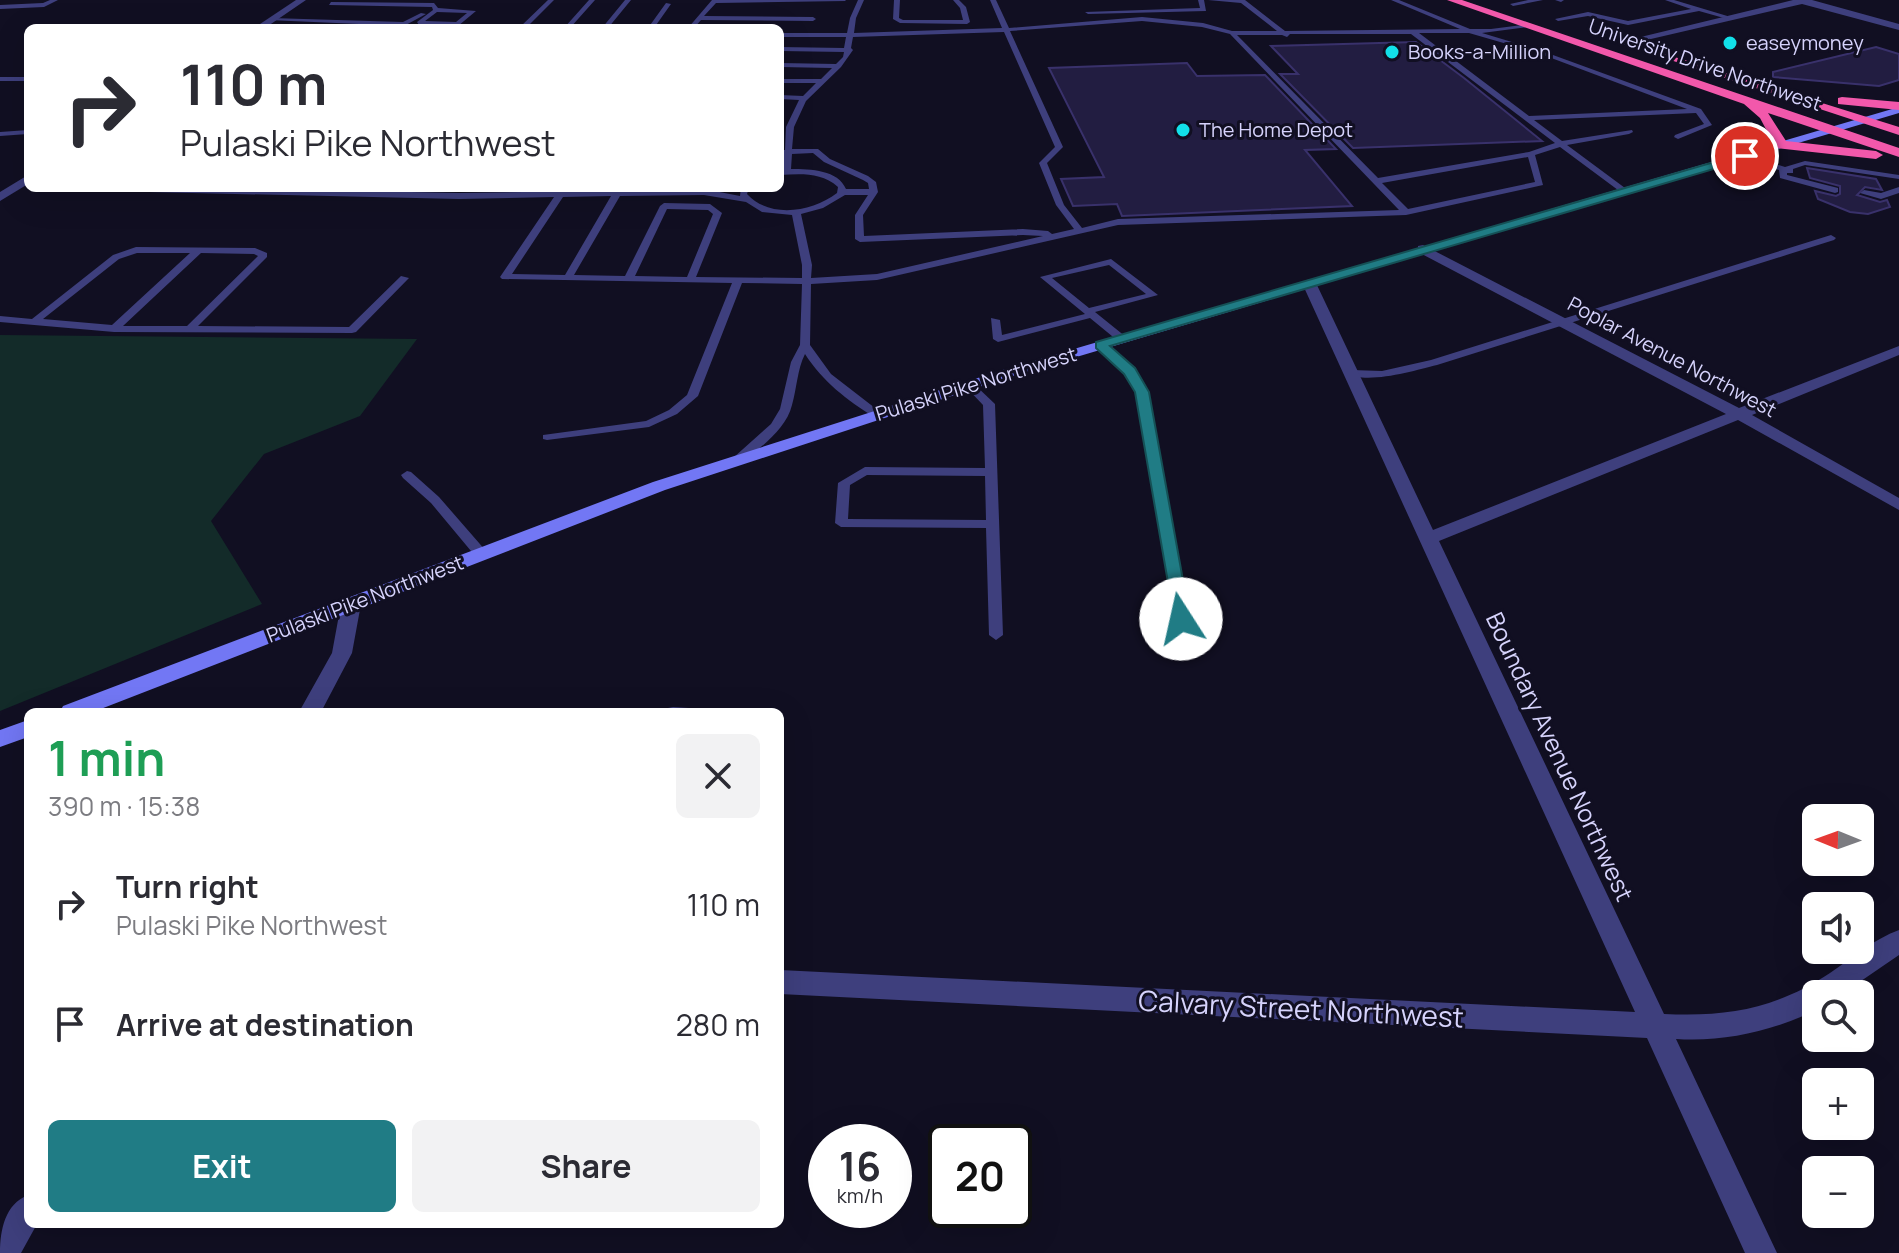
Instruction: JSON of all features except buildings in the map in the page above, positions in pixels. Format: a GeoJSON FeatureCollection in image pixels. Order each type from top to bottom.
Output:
{"type":"FeatureCollection","features":[{"type":"Feature","properties":{"kind":"highway","name":"University Drive Northwest"},"geometry":{"type":"LineString","coordinates":[[1452,0],[1899,155]]}},
{"type":"Feature","properties":{"kind":"highway","name":"University Drive Northwest"},"geometry":{"type":"LineString","coordinates":[[1499,0],[1585,28]]}},
{"type":"Feature","properties":{"kind":"highway","name":"University Drive Northwest"},"geometry":{"type":"LineString","coordinates":[[1612,37],[1899,131]]}},
{"type":"Feature","properties":{"kind":"highway"},"geometry":{"type":"LineString","coordinates":[[1775,91],[1899,108]]}},
{"type":"Feature","properties":{"kind":"highway"},"geometry":{"type":"LineString","coordinates":[[1738,97],[1765,116],[1781,145],[1899,155]]}},
{"type":"Feature","properties":{"kind":"main road","name":"Pulaski Pike Northwest"},"geometry":{"type":"LineString","coordinates":[[81,708],[659,486],[1100,345],[1899,108]]}},
{"type":"Feature","properties":{"kind":"main road"},"geometry":{"type":"LineString","coordinates":[[0,739],[24,730]]}},
{"type":"Feature","properties":{"kind":"street"},"geometry":{"type":"LineString","coordinates":[[265,24],[302,0]]}},
{"type":"Feature","properties":{"kind":"street"},"geometry":{"type":"LineString","coordinates":[[1625,42],[1803,0],[1899,27]]}},
{"type":"Feature","properties":{"kind":"street"},"geometry":{"type":"LineString","coordinates":[[0,197],[24,184]]}},
{"type":"Feature","properties":{"kind":"street","name":"Poplar Avenue Northwest"},"geometry":{"type":"LineString","coordinates":[[1423,249],[1740,415],[1899,505]]}},
{"type":"Feature","properties":{"kind":"street","name":"Boundary Avenue Northwest"},"geometry":{"type":"LineString","coordinates":[[1309,283],[1761,1253]]}},
{"type":"Feature","properties":{"kind":"street"},"geometry":{"type":"LineString","coordinates":[[1428,539],[1899,350]]}},
{"type":"Feature","properties":{"kind":"street"},"geometry":{"type":"LineString","coordinates":[[312,708],[342,653],[351,604]]}},
{"type":"Feature","properties":{"kind":"street","name":"Calvary Street Northwest"},"geometry":{"type":"LineString","coordinates":[[1840,980],[1899,941]]}},
{"type":"Feature","properties":{"kind":"street","name":"Calvary Street Northwest"},"geometry":{"type":"LineString","coordinates":[[784,982],[1702,1028],[1749,1023],[1802,1005]]}},
{"type":"Feature","properties":{"kind":"street"},"geometry":{"type":"LineString","coordinates":[[3,1253],[24,1217]]}},
{"type":"Feature","properties":{"kind":"lane"},"geometry":{"type":"LineString","coordinates":[[0,7],[44,5],[55,0]]}},
{"type":"Feature","properties":{"kind":"lane"},"geometry":{"type":"LineString","coordinates":[[526,24],[551,0]]}},
{"type":"Feature","properties":{"kind":"lane"},"geometry":{"type":"LineString","coordinates":[[571,24],[592,0]]}},
{"type":"Feature","properties":{"kind":"lane"},"geometry":{"type":"LineString","coordinates":[[608,24],[628,0]]}},
{"type":"Feature","properties":{"kind":"lane"},"geometry":{"type":"LineString","coordinates":[[694,24],[706,8],[725,0],[814,10]]}},
{"type":"Feature","properties":{"kind":"lane"},"geometry":{"type":"LineString","coordinates":[[785,133],[793,113],[839,66],[850,50],[853,18],[861,0]]}},
{"type":"Feature","properties":{"kind":"lane"},"geometry":{"type":"LineString","coordinates":[[897,0],[896,19],[902,22],[967,22]]}},
{"type":"Feature","properties":{"kind":"lane"},"geometry":{"type":"LineString","coordinates":[[956,0],[963,7],[971,32]]}},
{"type":"Feature","properties":{"kind":"lane"},"geometry":{"type":"LineString","coordinates":[[993,0],[1059,147],[1043,163],[1060,205],[1079,230]]}},
{"type":"Feature","properties":{"kind":"lane"},"geometry":{"type":"LineString","coordinates":[[1079,0],[1096,22]]}},
{"type":"Feature","properties":{"kind":"lane"},"geometry":{"type":"LineString","coordinates":[[1088,12],[1204,10],[1201,0]]}},
{"type":"Feature","properties":{"kind":"lane"},"geometry":{"type":"LineString","coordinates":[[1211,0],[1241,0],[1287,35]]}},
{"type":"Feature","properties":{"kind":"lane"},"geometry":{"type":"LineString","coordinates":[[1394,0],[1469,31],[1540,52],[1698,111],[1708,125],[1678,137]]}},
{"type":"Feature","properties":{"kind":"lane"},"geometry":{"type":"LineString","coordinates":[[1513,4],[1540,0]]}},
{"type":"Feature","properties":{"kind":"lane"},"geometry":{"type":"LineString","coordinates":[[1668,0],[1731,18]]}},
{"type":"Feature","properties":{"kind":"lane"},"geometry":{"type":"LineString","coordinates":[[699,18],[814,10],[843,1],[853,18]]}},
{"type":"Feature","properties":{"kind":"lane"},"geometry":{"type":"LineString","coordinates":[[305,21],[334,2],[437,5],[473,11],[458,24],[419,23],[437,5]]}},
{"type":"Feature","properties":{"kind":"lane"},"geometry":{"type":"LineString","coordinates":[[654,24],[668,4]]}},
{"type":"Feature","properties":{"kind":"lane"},"geometry":{"type":"LineString","coordinates":[[271,20],[404,24],[437,5]]}},
{"type":"Feature","properties":{"kind":"lane"},"geometry":{"type":"LineString","coordinates":[[706,8],[722,9]]}},
{"type":"Feature","properties":{"kind":"lane"},"geometry":{"type":"LineString","coordinates":[[740,9],[814,10]]}},
{"type":"Feature","properties":{"kind":"lane"},"geometry":{"type":"LineString","coordinates":[[1558,19],[1588,14],[1628,23],[1699,9]]}},
{"type":"Feature","properties":{"kind":"lane"},"geometry":{"type":"LineString","coordinates":[[808,35],[814,10]]}},
{"type":"Feature","properties":{"kind":"lane"},"geometry":{"type":"LineString","coordinates":[[784,35],[971,32],[1096,22],[1192,21],[1232,33],[1287,35],[1469,31],[1527,25]]}},
{"type":"Feature","properties":{"kind":"lane"},"geometry":{"type":"LineString","coordinates":[[1413,32],[1622,190]]}},
{"type":"Feature","properties":{"kind":"lane"},"geometry":{"type":"LineString","coordinates":[[1232,33],[1406,212]]}},
{"type":"Feature","properties":{"kind":"lane"},"geometry":{"type":"LineString","coordinates":[[784,49],[850,50]]}},
{"type":"Feature","properties":{"kind":"lane"},"geometry":{"type":"LineString","coordinates":[[784,65],[839,66]]}},
{"type":"Feature","properties":{"kind":"lane"},"geometry":{"type":"LineString","coordinates":[[0,79],[24,79]]}},
{"type":"Feature","properties":{"kind":"lane"},"geometry":{"type":"LineString","coordinates":[[784,81],[821,81]]}},
{"type":"Feature","properties":{"kind":"lane"},"geometry":{"type":"LineString","coordinates":[[784,97],[805,98]]}},
{"type":"Feature","properties":{"kind":"lane"},"geometry":{"type":"LineString","coordinates":[[1530,118],[1698,111]]}},
{"type":"Feature","properties":{"kind":"lane"},"geometry":{"type":"LineString","coordinates":[[0,134],[24,132]]}},
{"type":"Feature","properties":{"kind":"lane"},"geometry":{"type":"LineString","coordinates":[[1377,181],[1531,154],[1563,143],[1629,132]]}},
{"type":"Feature","properties":{"kind":"lane"},"geometry":{"type":"LineString","coordinates":[[784,152],[815,151],[821,158],[857,171],[872,182],[874,192],[859,215],[860,239],[1023,232],[1061,236]]}},
{"type":"Feature","properties":{"kind":"lane"},"geometry":{"type":"LineString","coordinates":[[561,193],[505,277],[805,281],[904,273],[1118,222],[1406,212],[1540,183],[1531,154]]}},
{"type":"Feature","properties":{"kind":"lane"},"geometry":{"type":"LineString","coordinates":[[1745,156],[1783,170],[1808,173]]}},
{"type":"Feature","properties":{"kind":"lane"},"geometry":{"type":"LineString","coordinates":[[1783,170],[1805,163],[1899,177]]}},
{"type":"Feature","properties":{"kind":"lane"},"geometry":{"type":"LineString","coordinates":[[1783,170],[1783,176],[1835,190]]}},
{"type":"Feature","properties":{"kind":"lane"},"geometry":{"type":"LineString","coordinates":[[784,173],[829,177],[838,182],[841,192]]}},
{"type":"Feature","properties":{"kind":"lane"},"geometry":{"type":"LineString","coordinates":[[1878,182],[1899,187]]}},
{"type":"Feature","properties":{"kind":"lane"},"geometry":{"type":"LineString","coordinates":[[1864,193],[1881,196],[1899,187]]}},
{"type":"Feature","properties":{"kind":"lane"},"geometry":{"type":"LineString","coordinates":[[282,192],[459,196],[516,192]]}},
{"type":"Feature","properties":{"kind":"lane"},"geometry":{"type":"LineString","coordinates":[[556,192],[704,192],[747,200],[766,209],[796,211],[825,205],[841,192],[874,192]]}},
{"type":"Feature","properties":{"kind":"lane"},"geometry":{"type":"LineString","coordinates":[[568,278],[618,192]]}},
{"type":"Feature","properties":{"kind":"lane"},"geometry":{"type":"LineString","coordinates":[[746,192],[747,200]]}},
{"type":"Feature","properties":{"kind":"lane"},"geometry":{"type":"LineString","coordinates":[[629,278],[664,206],[710,207],[718,213],[690,280]]}},
{"type":"Feature","properties":{"kind":"lane"},"geometry":{"type":"LineString","coordinates":[[737,461],[776,426],[786,409],[796,362],[805,345],[807,265],[796,211]]}},
{"type":"Feature","properties":{"kind":"lane"},"geometry":{"type":"LineString","coordinates":[[1351,373],[1404,371],[1831,238]]}},
{"type":"Feature","properties":{"kind":"lane"},"geometry":{"type":"LineString","coordinates":[[34,322],[116,257],[136,250],[255,251],[264,255],[189,330]]}},
{"type":"Feature","properties":{"kind":"lane"},"geometry":{"type":"LineString","coordinates":[[114,329],[199,250]]}},
{"type":"Feature","properties":{"kind":"lane"},"geometry":{"type":"LineString","coordinates":[[995,320],[998,339],[1090,313],[1116,299],[1153,295],[1111,262],[1079,273],[1045,277],[1090,313],[1122,339]]}},
{"type":"Feature","properties":{"kind":"lane"},"geometry":{"type":"LineString","coordinates":[[0,319],[114,329],[352,330],[404,278]]}},
{"type":"Feature","properties":{"kind":"lane"},"geometry":{"type":"LineString","coordinates":[[547,437],[649,424],[673,412],[692,396],[738,280]]}},
{"type":"Feature","properties":{"kind":"lane"},"geometry":{"type":"LineString","coordinates":[[805,345],[817,367],[840,389],[878,415]]}},
{"type":"Feature","properties":{"kind":"lane"},"geometry":{"type":"LineString","coordinates":[[1100,345],[1130,371],[1142,392],[1181,619]]}},
{"type":"Feature","properties":{"kind":"lane"},"geometry":{"type":"LineString","coordinates":[[970,386],[989,404],[996,635]]}},
{"type":"Feature","properties":{"kind":"lane"},"geometry":{"type":"LineString","coordinates":[[991,472],[865,471],[844,483],[841,523],[993,524]]}},
{"type":"Feature","properties":{"kind":"lane"},"geometry":{"type":"LineString","coordinates":[[407,475],[435,500],[481,554]]}},
{"type":"Feature","properties":{"kind":"green space"},"geometry":{"type":"Polygon","coordinates":[[[0,335],[417,339],[360,416],[264,454],[211,521],[262,604],[0,711],[0,335]]]}},
{"type":"Feature","properties":{"kind":"place","name":"easeymoney"},"geometry":{"type":"Point","coordinates":[1730,43]}},
{"type":"Feature","properties":{"kind":"place","name":"Books-a-Million"},"geometry":{"type":"Point","coordinates":[1392,52]}},
{"type":"Feature","properties":{"kind":"place","name":"The Home Depot"},"geometry":{"type":"Point","coordinates":[1183,130]}},
{"type":"Feature","properties":{"kind":"route"},"geometry":{"type":"LineString","coordinates":[[1181,619],[1142,392],[1130,371],[1100,345],[1745,156]]}}]}
